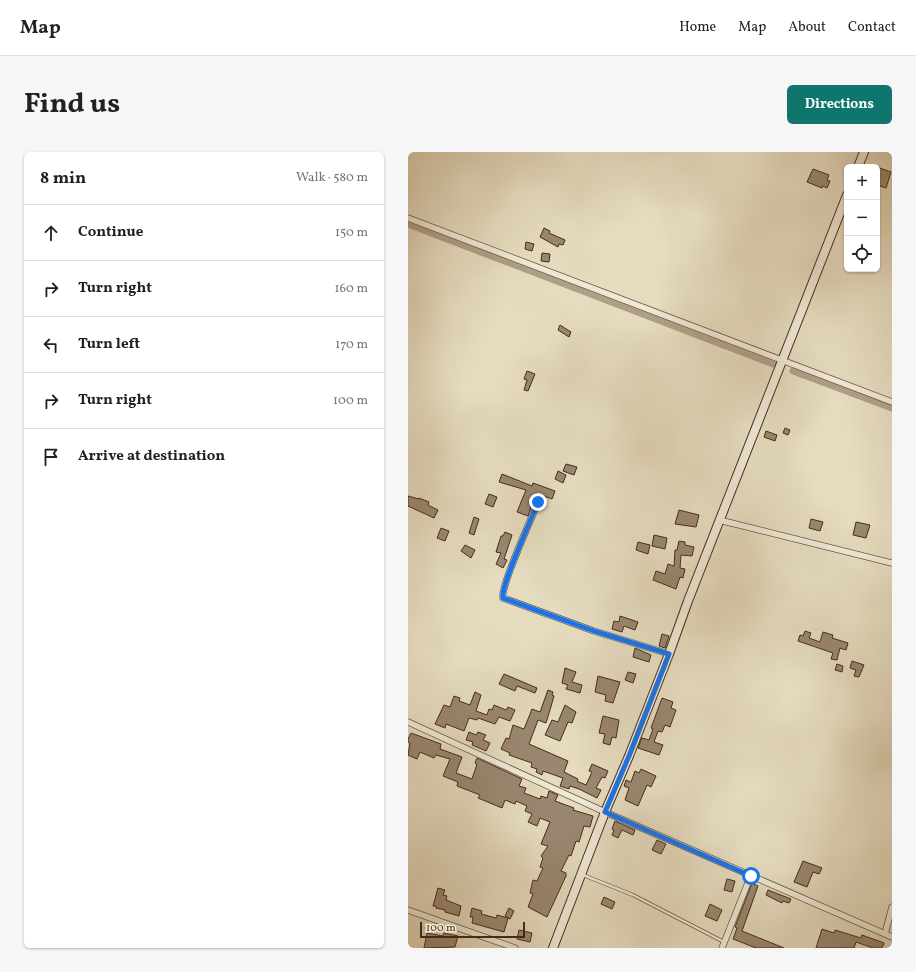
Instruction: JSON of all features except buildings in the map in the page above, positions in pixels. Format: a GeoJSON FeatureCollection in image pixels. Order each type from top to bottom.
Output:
{"type":"FeatureCollection","features":[{"type":"Feature","properties":{"kind":"main road"},"geometry":{"type":"LineString","coordinates":[[859,164],[864,152]]}},
{"type":"Feature","properties":{"kind":"main road"},"geometry":{"type":"LineString","coordinates":[[553,948],[845,200]]}},
{"type":"Feature","properties":{"kind":"street"},"geometry":{"type":"LineString","coordinates":[[408,218],[892,402]]}},
{"type":"Feature","properties":{"kind":"street"},"geometry":{"type":"LineString","coordinates":[[538,502],[509,574],[503,591],[503,598],[594,631],[669,654]]}},
{"type":"Feature","properties":{"kind":"street"},"geometry":{"type":"LineString","coordinates":[[719,520],[892,563]]}},
{"type":"Feature","properties":{"kind":"street"},"geometry":{"type":"LineString","coordinates":[[408,722],[605,812],[892,937]]}},
{"type":"Feature","properties":{"kind":"street"},"geometry":{"type":"LineString","coordinates":[[723,945],[751,876]]}},
{"type":"Feature","properties":{"kind":"street"},"geometry":{"type":"LineString","coordinates":[[885,934],[892,907]]}},
{"type":"Feature","properties":{"kind":"street"},"geometry":{"type":"LineString","coordinates":[[408,910],[515,948]]}},
{"type":"Feature","properties":{"kind":"lane"},"geometry":{"type":"LineString","coordinates":[[582,874],[633,895],[723,945]]}},
{"type":"Feature","properties":{"kind":"waterway"},"geometry":{"type":"LineString","coordinates":[[408,224],[773,364]]}},
{"type":"Feature","properties":{"kind":"waterway"},"geometry":{"type":"LineString","coordinates":[[793,371],[892,408]]}},
{"type":"Feature","properties":{"kind":"route"},"geometry":{"type":"LineString","coordinates":[[538,502],[509,574],[503,591],[503,598],[594,631],[669,654],[629,756],[605,812],[681,844],[751,876]]}}]}
